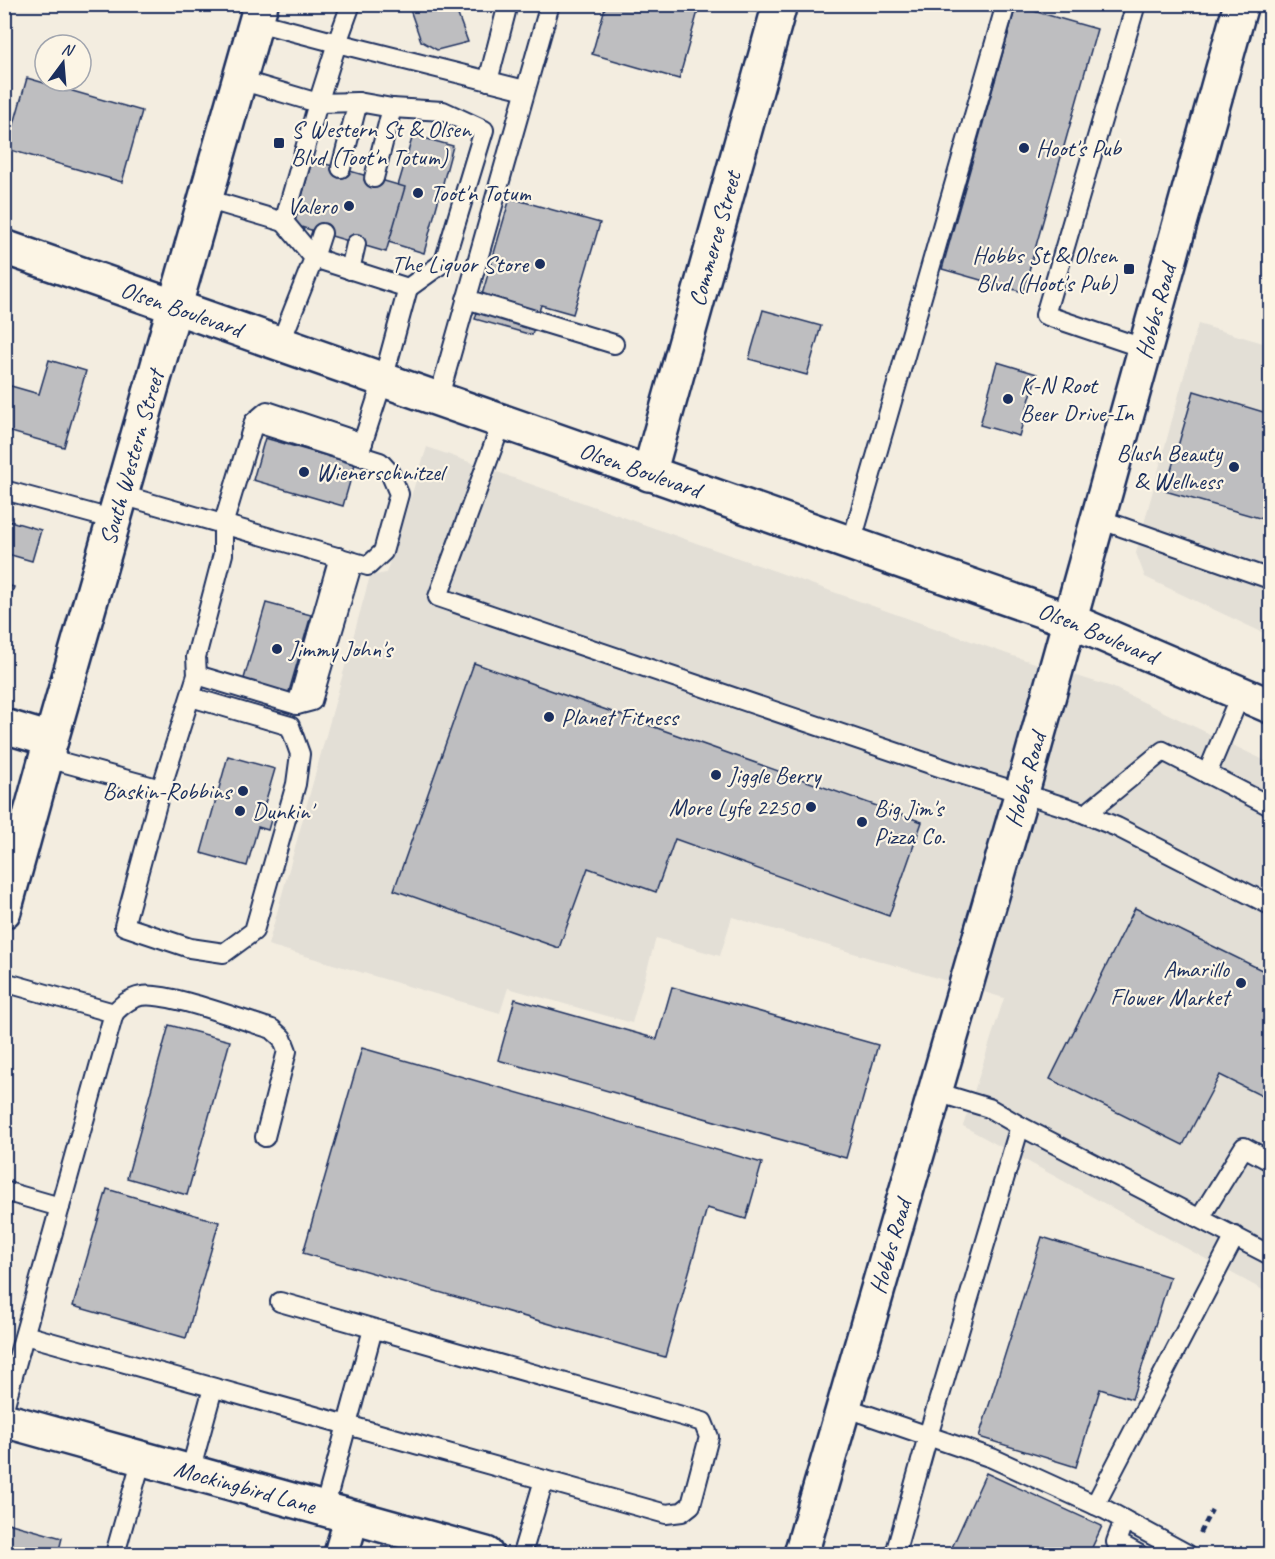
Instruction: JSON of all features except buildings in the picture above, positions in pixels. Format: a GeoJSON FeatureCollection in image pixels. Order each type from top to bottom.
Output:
{"type":"FeatureCollection","features":[{"type":"Feature","properties":{"kind":"street","name":"Commerce Street"},"geometry":{"type":"LineString","coordinates":[[649,474],[780,4]]}},
{"type":"Feature","properties":{"kind":"street","name":"Hobbs Road"},"geometry":{"type":"LineString","coordinates":[[801,1554],[1022,792],[1241,4]]}},
{"type":"Feature","properties":{"kind":"street","name":"South Western Street"},"geometry":{"type":"LineString","coordinates":[[4,911],[259,13]]}},
{"type":"Feature","properties":{"kind":"street","name":"Olsen Boulevard"},"geometry":{"type":"LineString","coordinates":[[4,247],[1069,620],[1256,699]]}},
{"type":"Feature","properties":{"kind":"street"},"geometry":{"type":"LineString","coordinates":[[4,726],[49,749]]}},
{"type":"Feature","properties":{"kind":"street","name":"Mockingbird Lane"},"geometry":{"type":"LineString","coordinates":[[4,1420],[486,1554]]}},
{"type":"Feature","properties":{"kind":"street"},"geometry":{"type":"LineString","coordinates":[[338,1513],[341,1554]]}},
{"type":"Feature","properties":{"kind":"lane"},"geometry":{"type":"LineString","coordinates":[[284,222],[318,103],[351,4]]}},
{"type":"Feature","properties":{"kind":"lane"},"geometry":{"type":"LineString","coordinates":[[488,81],[508,4]]}},
{"type":"Feature","properties":{"kind":"lane"},"geometry":{"type":"LineString","coordinates":[[438,400],[550,4]]}},
{"type":"Feature","properties":{"kind":"lane"},"geometry":{"type":"LineString","coordinates":[[851,544],[1006,4]]}},
{"type":"Feature","properties":{"kind":"lane"},"geometry":{"type":"LineString","coordinates":[[1136,4],[1046,315],[1146,349]]}},
{"type":"Feature","properties":{"kind":"lane"},"geometry":{"type":"LineString","coordinates":[[259,13],[337,44],[525,90]]}},
{"type":"Feature","properties":{"kind":"lane"},"geometry":{"type":"LineString","coordinates":[[240,80],[318,103],[358,102],[392,108],[443,111],[484,130],[444,262],[408,288],[383,380],[361,448]]}},
{"type":"Feature","properties":{"kind":"lane"},"geometry":{"type":"LineString","coordinates":[[341,168],[358,102]]}},
{"type":"Feature","properties":{"kind":"lane"},"geometry":{"type":"LineString","coordinates":[[375,178],[392,108]]}},
{"type":"Feature","properties":{"kind":"lane"},"geometry":{"type":"LineString","coordinates":[[206,199],[284,222],[314,258],[408,288]]}},
{"type":"Feature","properties":{"kind":"lane"},"geometry":{"type":"LineString","coordinates":[[280,344],[322,233]]}},
{"type":"Feature","properties":{"kind":"lane"},"geometry":{"type":"LineString","coordinates":[[350,270],[356,244]]}},
{"type":"Feature","properties":{"kind":"lane"},"geometry":{"type":"LineString","coordinates":[[466,299],[614,344]]}},
{"type":"Feature","properties":{"kind":"lane"},"geometry":{"type":"LineString","coordinates":[[4,490],[223,525],[353,562],[383,552],[399,494],[390,473],[380,462],[361,448],[254,422],[223,525],[224,554],[196,657],[197,675],[161,789],[124,926],[190,948],[225,953],[254,930],[296,784],[300,754],[290,726],[191,697]]}},
{"type":"Feature","properties":{"kind":"lane"},"geometry":{"type":"LineString","coordinates":[[502,422],[438,597],[954,772],[1086,814],[1117,827],[1270,905]]}},
{"type":"Feature","properties":{"kind":"lane"},"geometry":{"type":"LineString","coordinates":[[1099,519],[1270,579]]}},
{"type":"Feature","properties":{"kind":"lane"},"geometry":{"type":"LineString","coordinates":[[197,675],[297,705],[353,562]]}},
{"type":"Feature","properties":{"kind":"lane"},"geometry":{"type":"LineString","coordinates":[[1207,774],[1256,699]]}},
{"type":"Feature","properties":{"kind":"lane"},"geometry":{"type":"LineString","coordinates":[[49,749],[161,789]]}},
{"type":"Feature","properties":{"kind":"lane"},"geometry":{"type":"LineString","coordinates":[[1086,814],[1164,751],[1270,806]]}},
{"type":"Feature","properties":{"kind":"lane"},"geometry":{"type":"LineString","coordinates":[[4,982],[114,1013]]}},
{"type":"Feature","properties":{"kind":"lane"},"geometry":{"type":"LineString","coordinates":[[4,1408],[114,1013],[124,1003],[141,996],[162,996],[272,1029],[282,1038],[287,1051],[265,1137]]}},
{"type":"Feature","properties":{"kind":"lane"},"geometry":{"type":"LineString","coordinates":[[936,1092],[989,1108],[1270,1255]]}},
{"type":"Feature","properties":{"kind":"lane"},"geometry":{"type":"LineString","coordinates":[[895,1554],[1020,1126]]}},
{"type":"Feature","properties":{"kind":"lane"},"geometry":{"type":"LineString","coordinates":[[1200,1218],[1244,1147],[1270,1161]]}},
{"type":"Feature","properties":{"kind":"lane"},"geometry":{"type":"LineString","coordinates":[[4,1191],[60,1207]]}},
{"type":"Feature","properties":{"kind":"lane"},"geometry":{"type":"LineString","coordinates":[[1095,1505],[1234,1236]]}},
{"type":"Feature","properties":{"kind":"lane"},"geometry":{"type":"LineString","coordinates":[[25,1335],[666,1514],[682,1512],[691,1505],[709,1437],[703,1422],[280,1302]]}},
{"type":"Feature","properties":{"kind":"lane"},"geometry":{"type":"LineString","coordinates":[[338,1513],[346,1425],[373,1329]]}},
{"type":"Feature","properties":{"kind":"lane"},"geometry":{"type":"LineString","coordinates":[[190,1472],[213,1388]]}},
{"type":"Feature","properties":{"kind":"lane"},"geometry":{"type":"LineString","coordinates":[[844,1407],[992,1458],[1095,1505],[1187,1554]]}},
{"type":"Feature","properties":{"kind":"lane"},"geometry":{"type":"LineString","coordinates":[[115,1554],[142,1458]]}},
{"type":"Feature","properties":{"kind":"lane"},"geometry":{"type":"LineString","coordinates":[[522,1554],[544,1480]]}},
{"type":"Feature","properties":{"kind":"lane"},"geometry":{"type":"LineString","coordinates":[[1124,1520],[1116,1542],[1138,1554]]}},
{"type":"Feature","properties":{"kind":"shaded area"},"geometry":{"type":"Polygon","coordinates":[[[1198,324],[1270,345],[1270,636],[1145,577],[1136,553],[1198,324]]]}},
{"type":"Feature","properties":{"kind":"shaded area"},"geometry":{"type":"Polygon","coordinates":[[[427,447],[1013,656],[1112,687],[1270,763],[1270,1294],[963,1126],[1004,998],[732,917],[720,956],[656,938],[632,1023],[508,988],[500,1013],[268,945],[370,576],[386,573],[427,447]]]}},
{"type":"Feature","properties":{"kind":"place","name":"S Western St & Olsen Blvd (Toot'n Totum)"},"geometry":{"type":"Point","coordinates":[279,143]}},
{"type":"Feature","properties":{"kind":"place","name":"Hoot's Pub"},"geometry":{"type":"Point","coordinates":[1024,148]}},
{"type":"Feature","properties":{"kind":"place","name":"Toot'n Totum"},"geometry":{"type":"Point","coordinates":[418,193]}},
{"type":"Feature","properties":{"kind":"place","name":"Valero"},"geometry":{"type":"Point","coordinates":[349,206]}},
{"type":"Feature","properties":{"kind":"place","name":"The Liquor Store"},"geometry":{"type":"Point","coordinates":[540,264]}},
{"type":"Feature","properties":{"kind":"place","name":"Hobbs St & Olsen Blvd (Hoot's Pub)"},"geometry":{"type":"Point","coordinates":[1129,269]}},
{"type":"Feature","properties":{"kind":"place","name":"K-N Root Beer Drive-In"},"geometry":{"type":"Point","coordinates":[1008,399]}},
{"type":"Feature","properties":{"kind":"place","name":"Blush Beauty & Wellness"},"geometry":{"type":"Point","coordinates":[1234,467]}},
{"type":"Feature","properties":{"kind":"place","name":"Wienerschnitzel"},"geometry":{"type":"Point","coordinates":[304,472]}},
{"type":"Feature","properties":{"kind":"place","name":"Jimmy John's"},"geometry":{"type":"Point","coordinates":[277,649]}},
{"type":"Feature","properties":{"kind":"place","name":"Planet Fitness"},"geometry":{"type":"Point","coordinates":[549,717]}},
{"type":"Feature","properties":{"kind":"place","name":"Jiggle Berry"},"geometry":{"type":"Point","coordinates":[716,775]}},
{"type":"Feature","properties":{"kind":"place","name":"Baskin-Robbins"},"geometry":{"type":"Point","coordinates":[243,791]}},
{"type":"Feature","properties":{"kind":"place","name":"More Lyfe 2250"},"geometry":{"type":"Point","coordinates":[811,807]}},
{"type":"Feature","properties":{"kind":"place","name":"Dunkin'"},"geometry":{"type":"Point","coordinates":[240,811]}},
{"type":"Feature","properties":{"kind":"place","name":"Big Jim's Pizza Co."},"geometry":{"type":"Point","coordinates":[862,822]}},
{"type":"Feature","properties":{"kind":"place","name":"Amarillo Flower Market"},"geometry":{"type":"Point","coordinates":[1241,983]}}]}
